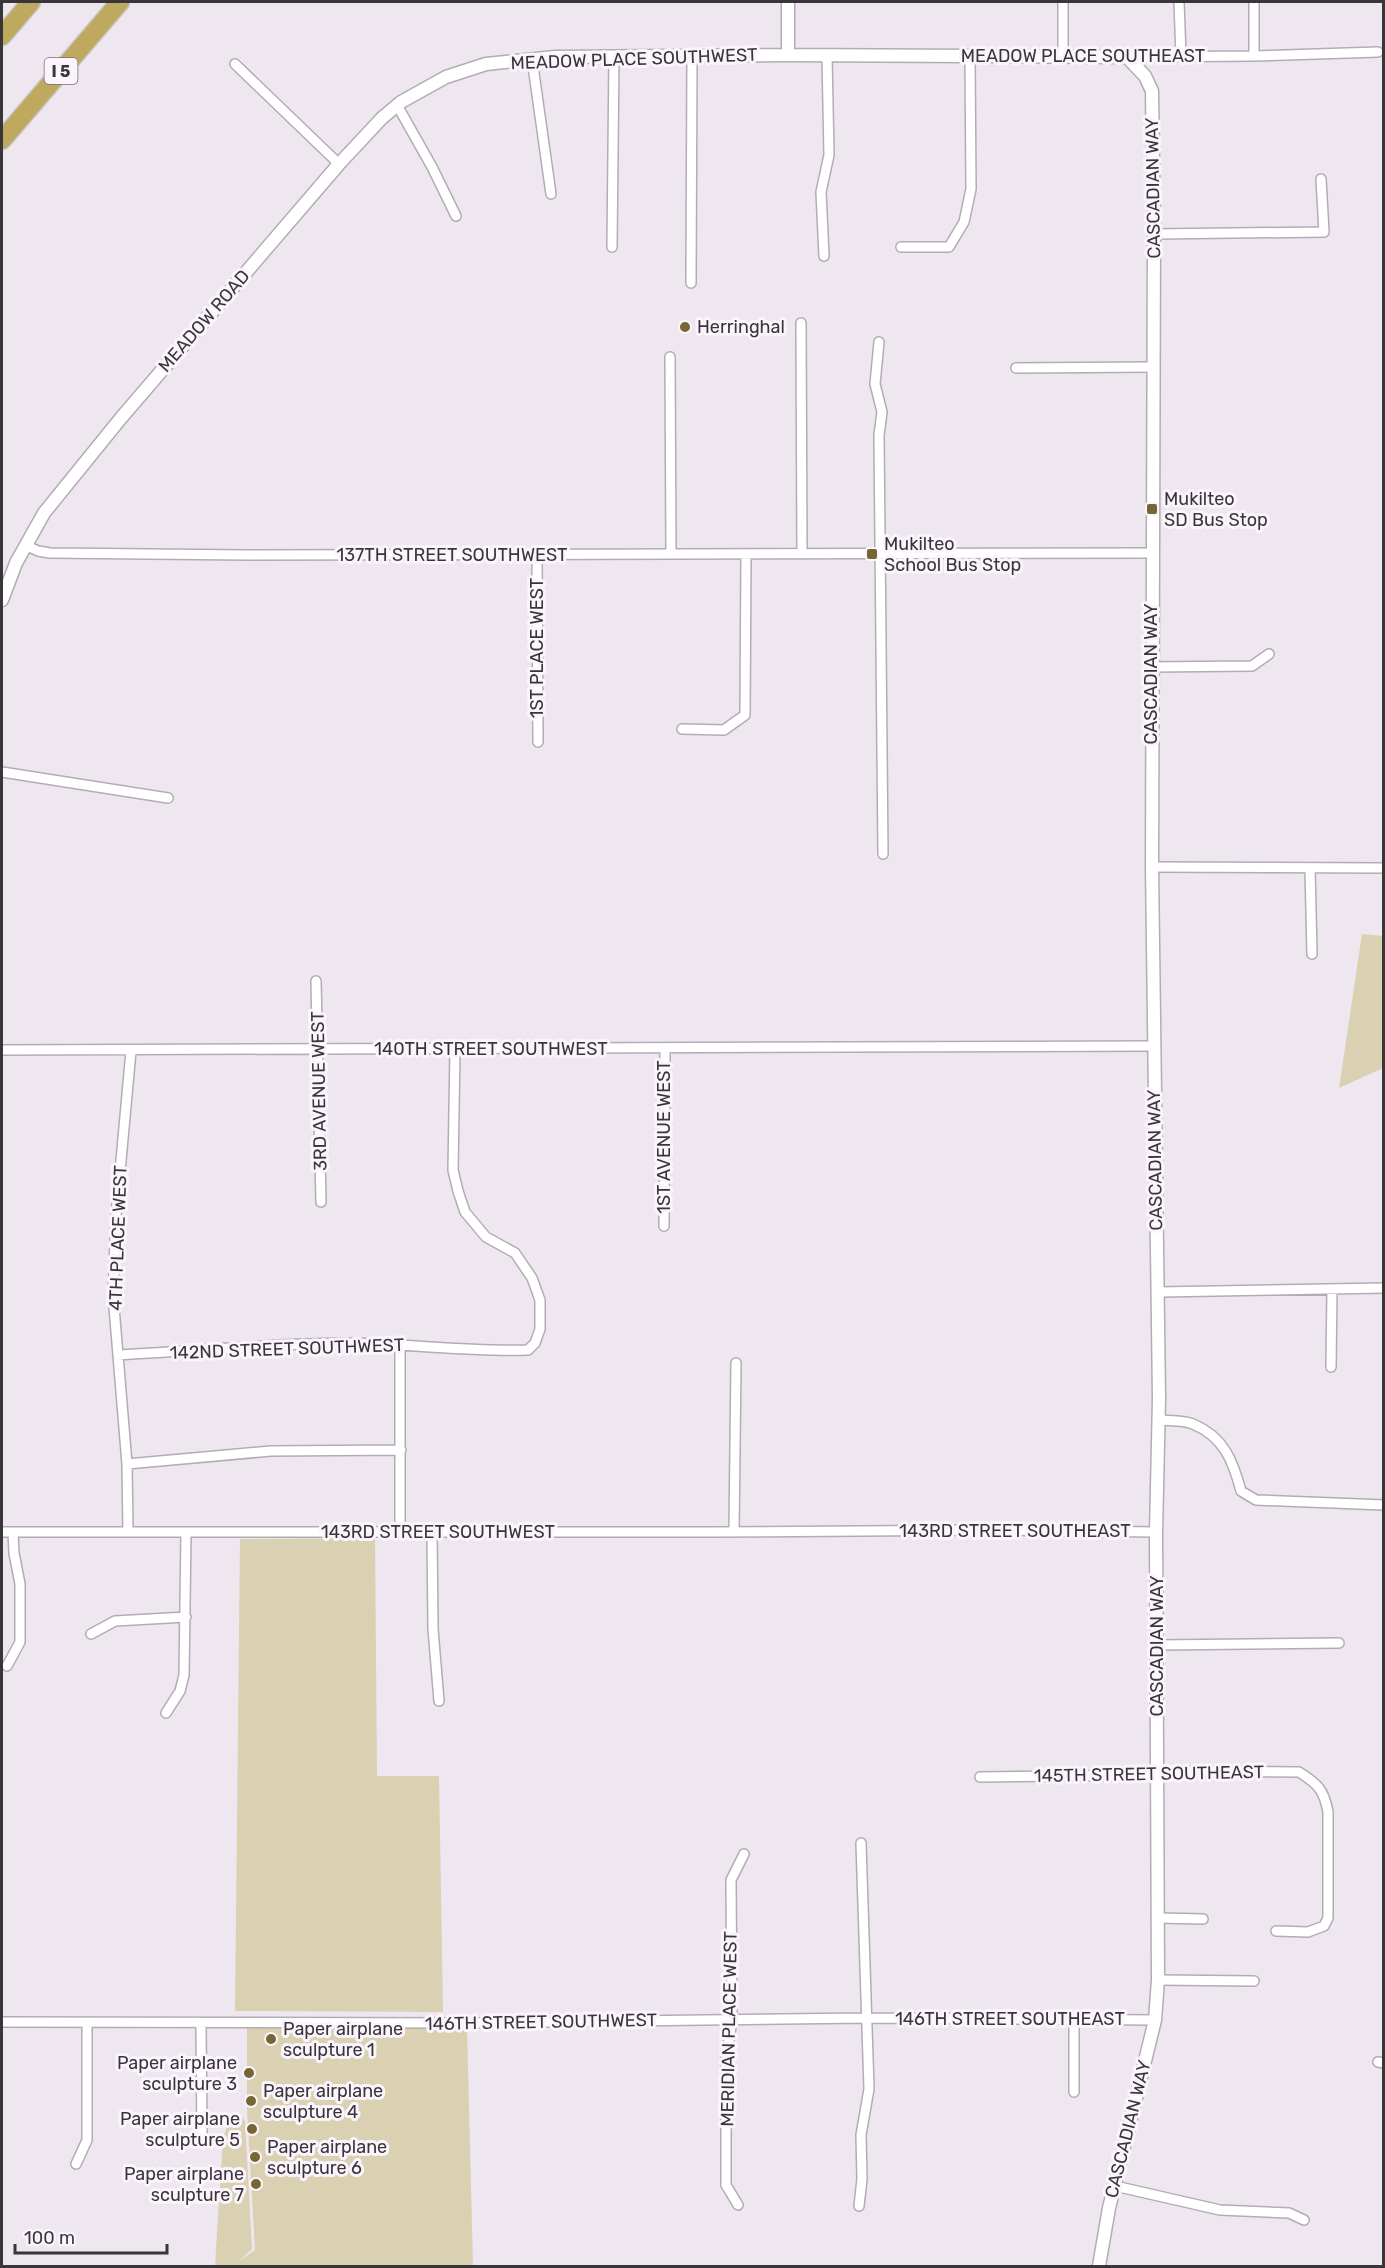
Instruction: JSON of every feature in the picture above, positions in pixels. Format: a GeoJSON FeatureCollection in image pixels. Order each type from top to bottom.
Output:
{"type":"FeatureCollection","features":[{"type":"Feature","properties":{"kind":"highway"},"geometry":{"type":"LineString","coordinates":[[2,36],[31,2]]}},
{"type":"Feature","properties":{"kind":"highway","name":"I 5"},"geometry":{"type":"LineString","coordinates":[[2,140],[120,2]]}},
{"type":"Feature","properties":{"kind":"street"},"geometry":{"type":"LineString","coordinates":[[788,2],[788,55]]}},
{"type":"Feature","properties":{"kind":"street"},"geometry":{"type":"LineString","coordinates":[[1063,2],[1063,55]]}},
{"type":"Feature","properties":{"kind":"street"},"geometry":{"type":"LineString","coordinates":[[1179,2],[1180,56]]}},
{"type":"Feature","properties":{"kind":"street"},"geometry":{"type":"LineString","coordinates":[[1254,2],[1254,56]]}},
{"type":"Feature","properties":{"kind":"street","name":"MEADOW PLACE SOUTHEAST"},"geometry":{"type":"LineString","coordinates":[[788,55],[1127,57],[1378,52]]}},
{"type":"Feature","properties":{"kind":"street"},"geometry":{"type":"LineString","coordinates":[[691,283],[692,55]]}},
{"type":"Feature","properties":{"kind":"street","name":"MEADOW PLACE SOUTHWEST"},"geometry":{"type":"LineString","coordinates":[[446,77],[486,64],[532,59],[788,55]]}},
{"type":"Feature","properties":{"kind":"street"},"geometry":{"type":"LineString","coordinates":[[824,256],[821,192],[829,155],[827,55]]}},
{"type":"Feature","properties":{"kind":"street"},"geometry":{"type":"LineString","coordinates":[[612,248],[614,56]]}},
{"type":"Feature","properties":{"kind":"street"},"geometry":{"type":"LineString","coordinates":[[901,248],[949,248],[964,222],[971,189],[970,56]]}},
{"type":"Feature","properties":{"kind":"street","name":"CASCADIAN WAY"},"geometry":{"type":"LineString","coordinates":[[1099,2266],[1115,2186],[1155,2020],[1158,1980],[1156,1532],[1159,1292],[1155,1221],[1152,867],[1151,553],[1154,234],[1152,91],[1145,76],[1127,57]]}},
{"type":"Feature","properties":{"kind":"street"},"geometry":{"type":"LineString","coordinates":[[532,59],[551,194]]}},
{"type":"Feature","properties":{"kind":"street"},"geometry":{"type":"LineString","coordinates":[[235,64],[339,164]]}},
{"type":"Feature","properties":{"kind":"street","name":"MEADOW ROAD"},"geometry":{"type":"LineString","coordinates":[[2,600],[25,545],[56,498],[114,427],[381,118],[397,105],[446,77]]}},
{"type":"Feature","properties":{"kind":"street"},"geometry":{"type":"LineString","coordinates":[[397,105],[432,167],[456,216]]}},
{"type":"Feature","properties":{"kind":"street"},"geometry":{"type":"LineString","coordinates":[[1154,234],[1324,232],[1321,178]]}},
{"type":"Feature","properties":{"kind":"street"},"geometry":{"type":"LineString","coordinates":[[801,323],[802,554]]}},
{"type":"Feature","properties":{"kind":"street"},"geometry":{"type":"LineString","coordinates":[[879,342],[875,384],[882,412],[879,435],[883,854]]}},
{"type":"Feature","properties":{"kind":"street"},"geometry":{"type":"LineString","coordinates":[[670,357],[671,554]]}},
{"type":"Feature","properties":{"kind":"street"},"geometry":{"type":"LineString","coordinates":[[1016,368],[1153,368]]}},
{"type":"Feature","properties":{"kind":"street","name":"137TH STREET SOUTHWEST"},"geometry":{"type":"LineString","coordinates":[[25,545],[50,553],[247,555],[1151,553]]}},
{"type":"Feature","properties":{"kind":"street","name":"1ST PLACE WEST"},"geometry":{"type":"LineString","coordinates":[[537,554],[538,742]]}},
{"type":"Feature","properties":{"kind":"street"},"geometry":{"type":"LineString","coordinates":[[682,729],[724,730],[745,715],[746,554]]}},
{"type":"Feature","properties":{"kind":"street"},"geometry":{"type":"LineString","coordinates":[[1151,668],[1252,666],[1269,654]]}},
{"type":"Feature","properties":{"kind":"street"},"geometry":{"type":"LineString","coordinates":[[2,772],[168,798]]}},
{"type":"Feature","properties":{"kind":"street"},"geometry":{"type":"LineString","coordinates":[[1152,867],[1383,868]]}},
{"type":"Feature","properties":{"kind":"street"},"geometry":{"type":"LineString","coordinates":[[1310,868],[1312,954]]}},
{"type":"Feature","properties":{"kind":"street","name":"3RD AVENUE WEST"},"geometry":{"type":"LineString","coordinates":[[316,981],[321,1202]]}},
{"type":"Feature","properties":{"kind":"street","name":"140TH STREET SOUTHWEST"},"geometry":{"type":"LineString","coordinates":[[2,1050],[1154,1046]]}},
{"type":"Feature","properties":{"kind":"street","name":"1ST AVENUE WEST"},"geometry":{"type":"LineString","coordinates":[[664,1226],[665,1048]]}},
{"type":"Feature","properties":{"kind":"street","name":"142ND STREET SOUTHWEST"},"geometry":{"type":"LineString","coordinates":[[118,1355],[339,1343],[400,1344],[492,1351],[528,1350],[536,1343],[540,1329],[540,1300],[532,1278],[514,1253],[486,1237],[465,1212],[458,1191],[453,1170],[455,1049]]}},
{"type":"Feature","properties":{"kind":"street","name":"4TH PLACE WEST"},"geometry":{"type":"LineString","coordinates":[[128,1533],[127,1464],[113,1295],[116,1215],[131,1051]]}},
{"type":"Feature","properties":{"kind":"street"},"geometry":{"type":"LineString","coordinates":[[1159,1292],[1383,1288]]}},
{"type":"Feature","properties":{"kind":"street"},"geometry":{"type":"LineString","coordinates":[[1331,1367],[1332,1289]]}},
{"type":"Feature","properties":{"kind":"street"},"geometry":{"type":"LineString","coordinates":[[400,1344],[400,1532]]}},
{"type":"Feature","properties":{"kind":"street"},"geometry":{"type":"LineString","coordinates":[[734,1532],[736,1363]]}},
{"type":"Feature","properties":{"kind":"street"},"geometry":{"type":"LineString","coordinates":[[1159,1420],[1191,1423],[1213,1436],[1232,1460],[1241,1491],[1256,1500],[1383,1505]]}},
{"type":"Feature","properties":{"kind":"street"},"geometry":{"type":"LineString","coordinates":[[127,1464],[271,1451],[401,1450]]}},
{"type":"Feature","properties":{"kind":"street","name":"143RD STREET SOUTHWEST"},"geometry":{"type":"LineString","coordinates":[[2,1532],[875,1530]]}},
{"type":"Feature","properties":{"kind":"street","name":"143RD STREET SOUTHEAST"},"geometry":{"type":"LineString","coordinates":[[875,1530],[1156,1532]]}},
{"type":"Feature","properties":{"kind":"street"},"geometry":{"type":"LineString","coordinates":[[7,1666],[20,1642],[20,1584],[13,1532]]}},
{"type":"Feature","properties":{"kind":"street"},"geometry":{"type":"LineString","coordinates":[[432,1532],[434,1629],[439,1701]]}},
{"type":"Feature","properties":{"kind":"street"},"geometry":{"type":"LineString","coordinates":[[166,1713],[180,1691],[184,1675],[186,1533]]}},
{"type":"Feature","properties":{"kind":"street"},"geometry":{"type":"LineString","coordinates":[[91,1634],[115,1621],[186,1617]]}},
{"type":"Feature","properties":{"kind":"street"},"geometry":{"type":"LineString","coordinates":[[1158,1645],[1339,1643]]}},
{"type":"Feature","properties":{"kind":"street","name":"145TH STREET SOUTHEAST"},"geometry":{"type":"LineString","coordinates":[[980,1778],[1157,1775],[1181,1771],[1299,1772],[1314,1782],[1325,1795],[1328,1812],[1328,1918],[1324,1926],[1317,1930],[1276,1931]]}},
{"type":"Feature","properties":{"kind":"street"},"geometry":{"type":"LineString","coordinates":[[859,2206],[862,2179],[861,2135],[869,2089],[861,1843]]}},
{"type":"Feature","properties":{"kind":"street","name":"MERIDIAN PLACE WEST"},"geometry":{"type":"LineString","coordinates":[[738,2205],[726,2185],[726,2060],[732,2020],[731,1880],[744,1854]]}},
{"type":"Feature","properties":{"kind":"street"},"geometry":{"type":"LineString","coordinates":[[1158,1918],[1203,1919]]}},
{"type":"Feature","properties":{"kind":"street"},"geometry":{"type":"LineString","coordinates":[[1158,1980],[1254,1980]]}},
{"type":"Feature","properties":{"kind":"street","name":"146TH STREET SOUTHEAST"},"geometry":{"type":"LineString","coordinates":[[865,2018],[1155,2020]]}},
{"type":"Feature","properties":{"kind":"street","name":"146TH STREET SOUTHWEST"},"geometry":{"type":"LineString","coordinates":[[2,2022],[201,2024],[865,2018]]}},
{"type":"Feature","properties":{"kind":"street"},"geometry":{"type":"LineString","coordinates":[[1074,2019],[1074,2092]]}},
{"type":"Feature","properties":{"kind":"street"},"geometry":{"type":"LineString","coordinates":[[75,2164],[87,2140],[87,2024]]}},
{"type":"Feature","properties":{"kind":"street"},"geometry":{"type":"LineString","coordinates":[[201,2024],[202,2140]]}},
{"type":"Feature","properties":{"kind":"street"},"geometry":{"type":"LineString","coordinates":[[1115,2186],[1220,2210],[1289,2213],[1304,2220]]}},
{"type":"Feature","properties":{"kind":"shaded area"},"geometry":{"type":"Polygon","coordinates":[[[1362,934],[1383,936],[1383,1068],[1339,1088],[1362,934]]]}},
{"type":"Feature","properties":{"kind":"shaded area"},"geometry":{"type":"Polygon","coordinates":[[[375,1538],[377,1776],[439,1776],[443,2012],[235,2011],[240,1539],[375,1538]]]}},
{"type":"Feature","properties":{"kind":"shaded area"},"geometry":{"type":"Polygon","coordinates":[[[247,2028],[467,2028],[473,2266],[215,2266],[223,2137],[230,2119],[242,2117],[245,2121],[252,2249],[239,2261],[255,2250],[247,2110],[247,2028]]]}},
{"type":"Feature","properties":{"kind":"place","name":"Herringhal"},"geometry":{"type":"Point","coordinates":[685,327]}},
{"type":"Feature","properties":{"kind":"place","name":"Mukilteo SD Bus Stop"},"geometry":{"type":"Point","coordinates":[1152,509]}},
{"type":"Feature","properties":{"kind":"place","name":"Mukilteo School Bus Stop"},"geometry":{"type":"Point","coordinates":[872,554]}},
{"type":"Feature","properties":{"kind":"place","name":"Paper airplane sculpture 1"},"geometry":{"type":"Point","coordinates":[271,2039]}},
{"type":"Feature","properties":{"kind":"place","name":"Paper airplane sculpture 3"},"geometry":{"type":"Point","coordinates":[249,2073]}},
{"type":"Feature","properties":{"kind":"place","name":"Paper airplane sculpture 4"},"geometry":{"type":"Point","coordinates":[251,2101]}},
{"type":"Feature","properties":{"kind":"place","name":"Paper airplane sculpture 5"},"geometry":{"type":"Point","coordinates":[252,2129]}},
{"type":"Feature","properties":{"kind":"place","name":"Paper airplane sculpture 6"},"geometry":{"type":"Point","coordinates":[255,2157]}},
{"type":"Feature","properties":{"kind":"place","name":"Paper airplane sculpture 7"},"geometry":{"type":"Point","coordinates":[256,2184]}}]}
